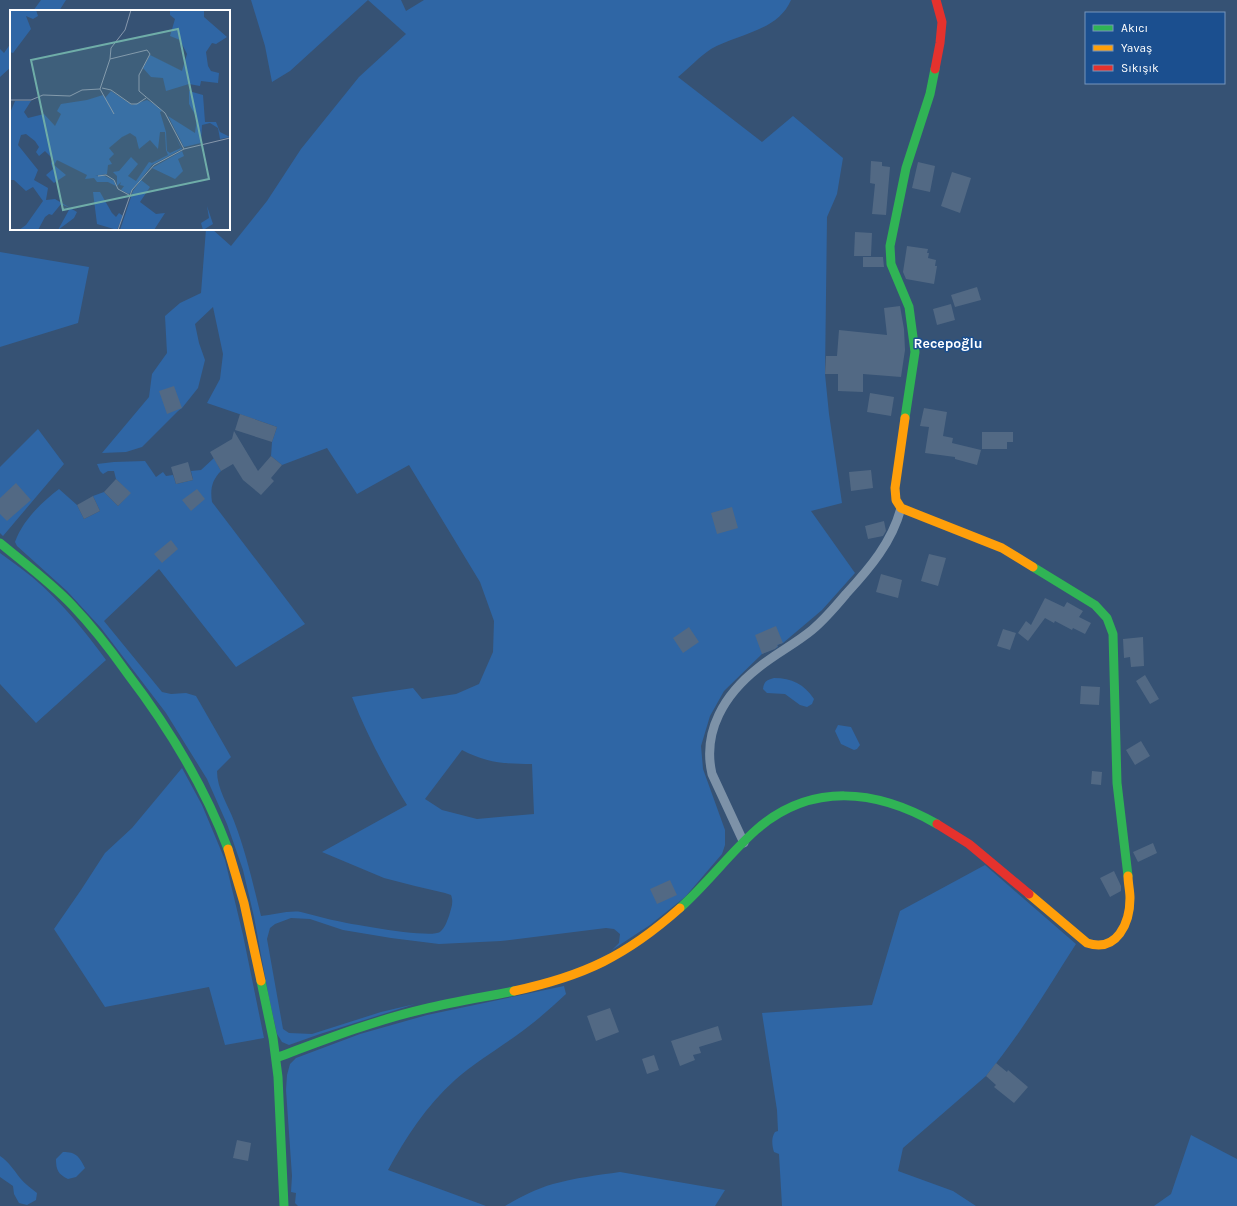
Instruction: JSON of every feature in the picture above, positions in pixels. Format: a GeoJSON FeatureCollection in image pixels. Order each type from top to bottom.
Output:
{"type":"FeatureCollection","features":[{"type":"Feature","properties":{"kind":"street"},"geometry":{"type":"LineString","coordinates":[[276,1058],[352,1030],[411,1013],[555,981],[596,967],[615,957],[677,911],[755,832],[771,819],[797,804],[812,798],[840,796],[870,798],[900,807],[937,824],[970,845],[1088,943],[1094,946],[1103,945],[1115,938],[1124,929],[1130,897],[1117,783],[1113,634],[1110,624],[1103,613],[1095,605],[1002,548],[901,508],[895,500],[895,481],[914,352],[909,307],[892,264],[890,246],[902,183],[930,94],[940,44],[942,22],[936,0]]}},
{"type":"Feature","properties":{"kind":"street"},"geometry":{"type":"LineString","coordinates":[[744,843],[712,774],[709,762],[711,738],[719,714],[733,692],[744,680],[758,668],[814,629],[861,578],[881,552],[892,534],[901,508]]}},
{"type":"Feature","properties":{"kind":"street"},"geometry":{"type":"LineString","coordinates":[[0,543],[71,604],[113,654],[151,703],[180,748],[204,791],[222,833],[236,874],[253,943],[276,1058],[284,1206]]}},
{"type":"Feature","properties":{"kind":"shaded area"},"geometry":{"type":"Polygon","coordinates":[[[41,0],[66,0],[60,10],[34,10],[41,0]]]}},
{"type":"Feature","properties":{"kind":"shaded area"},"geometry":{"type":"Polygon","coordinates":[[[251,0],[368,0],[290,71],[272,82],[265,46],[251,0]]]}},
{"type":"Feature","properties":{"kind":"shaded area"},"geometry":{"type":"Polygon","coordinates":[[[368,0],[401,0],[406,11],[424,0],[791,0],[777,19],[756,30],[711,49],[678,77],[762,142],[793,116],[843,158],[837,194],[827,217],[825,374],[829,414],[842,503],[811,511],[855,573],[822,610],[783,643],[777,645],[778,647],[762,654],[724,691],[710,716],[701,746],[703,769],[725,830],[725,845],[722,854],[685,897],[650,925],[612,950],[619,943],[620,934],[614,929],[606,928],[501,941],[439,944],[343,930],[310,919],[291,918],[275,924],[270,928],[267,939],[283,1029],[289,1033],[312,1034],[381,1012],[415,1004],[289,1045],[282,1042],[277,1034],[254,917],[243,870],[227,824],[207,779],[166,713],[101,628],[67,591],[17,546],[15,542],[18,534],[33,512],[59,489],[77,505],[84,519],[100,511],[93,496],[104,492],[118,506],[130,493],[116,479],[114,471],[108,471],[103,474],[97,464],[145,461],[156,477],[163,472],[166,476],[173,475],[176,484],[193,480],[191,471],[201,470],[214,458],[221,471],[212,485],[212,502],[305,624],[236,667],[159,569],[104,621],[162,692],[171,694],[186,693],[196,696],[231,757],[217,771],[217,778],[242,844],[261,916],[286,912],[301,912],[351,924],[386,930],[433,934],[442,930],[449,916],[452,901],[451,895],[384,878],[322,852],[407,805],[377,752],[352,697],[413,688],[422,699],[456,694],[479,684],[493,652],[494,621],[480,582],[409,465],[357,494],[327,448],[282,465],[271,456],[272,442],[277,427],[207,403],[220,379],[223,354],[213,307],[195,324],[199,343],[205,360],[198,388],[182,408],[142,447],[126,452],[102,453],[149,397],[152,374],[167,353],[165,316],[180,303],[201,293],[206,230],[213,230],[231,246],[267,201],[301,149],[359,77],[406,34],[368,0]],[[462,750],[425,799],[442,810],[477,819],[534,814],[532,764],[513,764],[480,758],[462,750]]]}},
{"type":"Feature","properties":{"kind":"shaded area"},"geometry":{"type":"Polygon","coordinates":[[[10,44],[10,68],[0,77],[0,49],[4,53],[10,44]]]}},
{"type":"Feature","properties":{"kind":"shaded area"},"geometry":{"type":"Polygon","coordinates":[[[0,252],[89,267],[78,323],[0,347],[0,252]]]}},
{"type":"Feature","properties":{"kind":"shaded area"},"geometry":{"type":"Polygon","coordinates":[[[38,429],[64,464],[3,536],[0,533],[0,467],[38,429]]]}},
{"type":"Feature","properties":{"kind":"shaded area"},"geometry":{"type":"Polygon","coordinates":[[[0,553],[32,577],[53,596],[81,627],[106,660],[36,723],[0,684],[0,553]]]}},
{"type":"Feature","properties":{"kind":"shaded area"},"geometry":{"type":"Polygon","coordinates":[[[774,678],[786,679],[802,686],[814,699],[812,704],[807,707],[800,705],[785,694],[767,693],[763,689],[764,684],[768,680],[774,678]]]}},
{"type":"Feature","properties":{"kind":"shaded area"},"geometry":{"type":"Polygon","coordinates":[[[838,725],[851,727],[860,745],[857,749],[854,750],[841,744],[835,731],[838,725]]]}},
{"type":"Feature","properties":{"kind":"shaded area"},"geometry":{"type":"Polygon","coordinates":[[[182,768],[202,805],[225,860],[243,935],[264,1038],[225,1045],[209,987],[105,1007],[54,929],[105,853],[132,828],[182,768]]]}},
{"type":"Feature","properties":{"kind":"shaded area"},"geometry":{"type":"Polygon","coordinates":[[[985,865],[1076,944],[1022,1028],[986,1076],[903,1148],[898,1171],[953,1191],[976,1206],[782,1206],[779,1154],[774,1152],[772,1144],[774,1134],[778,1131],[777,1110],[762,1013],[872,1005],[900,911],[985,865]]]}},
{"type":"Feature","properties":{"kind":"shaded area"},"geometry":{"type":"Polygon","coordinates":[[[564,986],[566,994],[536,1021],[470,1068],[455,1080],[435,1100],[417,1122],[388,1170],[486,1206],[298,1206],[295,1203],[296,1193],[291,1192],[292,1176],[286,1090],[287,1075],[290,1064],[296,1058],[360,1034],[427,1015],[564,986]]]}},
{"type":"Feature","properties":{"kind":"shaded area"},"geometry":{"type":"Polygon","coordinates":[[[1191,1135],[1237,1159],[1237,1206],[1154,1206],[1171,1194],[1191,1135]]]}},
{"type":"Feature","properties":{"kind":"shaded area"},"geometry":{"type":"Polygon","coordinates":[[[63,1152],[74,1154],[83,1164],[85,1168],[76,1177],[68,1179],[58,1171],[56,1159],[63,1152]]]}},
{"type":"Feature","properties":{"kind":"shaded area"},"geometry":{"type":"Polygon","coordinates":[[[0,1156],[24,1182],[37,1193],[36,1200],[27,1205],[19,1203],[14,1194],[13,1186],[0,1177],[0,1156]]]}},
{"type":"Feature","properties":{"kind":"shaded area"},"geometry":{"type":"Polygon","coordinates":[[[620,1172],[725,1190],[715,1206],[505,1206],[540,1188],[553,1184],[578,1178],[620,1172]]]}},
{"type":"Feature","properties":{"kind":"building"},"geometry":{"type":"Polygon","coordinates":[[[871,161],[882,162],[882,166],[890,167],[886,215],[872,214],[875,184],[870,183],[871,161]]]}},
{"type":"Feature","properties":{"kind":"building"},"geometry":{"type":"Polygon","coordinates":[[[918,162],[935,166],[930,192],[912,188],[918,162]]]}},
{"type":"Feature","properties":{"kind":"building"},"geometry":{"type":"Polygon","coordinates":[[[952,172],[971,178],[960,213],[941,206],[952,172]]]}},
{"type":"Feature","properties":{"kind":"building"},"geometry":{"type":"Polygon","coordinates":[[[855,232],[872,233],[871,256],[854,256],[855,232]]]}},
{"type":"Feature","properties":{"kind":"building"},"geometry":{"type":"Polygon","coordinates":[[[907,246],[928,249],[928,258],[936,260],[935,266],[937,266],[934,284],[906,279],[903,272],[907,246]]]}},
{"type":"Feature","properties":{"kind":"building"},"geometry":{"type":"Polygon","coordinates":[[[863,257],[883,257],[884,267],[863,267],[863,257]]]}},
{"type":"Feature","properties":{"kind":"building"},"geometry":{"type":"Polygon","coordinates":[[[977,287],[981,300],[955,307],[951,295],[977,287]]]}},
{"type":"Feature","properties":{"kind":"building"},"geometry":{"type":"Polygon","coordinates":[[[951,304],[955,320],[937,325],[933,309],[951,304]]]}},
{"type":"Feature","properties":{"kind":"building"},"geometry":{"type":"Polygon","coordinates":[[[900,306],[904,329],[905,350],[901,377],[863,374],[863,392],[838,391],[838,374],[825,374],[826,356],[837,356],[839,330],[887,335],[884,308],[900,306]]]}},
{"type":"Feature","properties":{"kind":"building"},"geometry":{"type":"Polygon","coordinates":[[[174,386],[182,408],[167,414],[159,391],[174,386]]]}},
{"type":"Feature","properties":{"kind":"building"},"geometry":{"type":"Polygon","coordinates":[[[870,393],[894,397],[891,416],[867,412],[870,393]]]}},
{"type":"Feature","properties":{"kind":"building"},"geometry":{"type":"Polygon","coordinates":[[[924,408],[947,412],[943,436],[953,438],[952,443],[981,450],[977,465],[955,459],[955,457],[925,453],[929,427],[920,426],[924,408]]]}},
{"type":"Feature","properties":{"kind":"building"},"geometry":{"type":"Polygon","coordinates":[[[240,414],[277,427],[272,442],[235,430],[240,414]]]}},
{"type":"Feature","properties":{"kind":"building"},"geometry":{"type":"Polygon","coordinates":[[[234,431],[258,471],[271,456],[282,465],[271,478],[274,481],[261,495],[243,480],[233,464],[221,471],[210,452],[232,439],[234,431]]]}},
{"type":"Feature","properties":{"kind":"building"},"geometry":{"type":"Polygon","coordinates":[[[982,432],[1013,432],[1013,442],[1007,442],[1007,449],[982,449],[982,432]]]}},
{"type":"Feature","properties":{"kind":"building"},"geometry":{"type":"Polygon","coordinates":[[[188,462],[193,480],[176,484],[171,467],[188,462]]]}},
{"type":"Feature","properties":{"kind":"building"},"geometry":{"type":"Polygon","coordinates":[[[871,470],[873,488],[851,491],[849,472],[871,470]]]}},
{"type":"Feature","properties":{"kind":"building"},"geometry":{"type":"Polygon","coordinates":[[[116,479],[131,493],[118,506],[104,492],[116,479]]]}},
{"type":"Feature","properties":{"kind":"building"},"geometry":{"type":"Polygon","coordinates":[[[16,483],[31,500],[7,521],[0,514],[0,498],[16,483]]]}},
{"type":"Feature","properties":{"kind":"building"},"geometry":{"type":"Polygon","coordinates":[[[197,489],[205,499],[191,511],[182,500],[197,489]]]}},
{"type":"Feature","properties":{"kind":"building"},"geometry":{"type":"Polygon","coordinates":[[[93,496],[100,511],[84,519],[77,505],[93,496]]]}},
{"type":"Feature","properties":{"kind":"building"},"geometry":{"type":"Polygon","coordinates":[[[732,507],[738,528],[717,534],[711,513],[732,507]]]}},
{"type":"Feature","properties":{"kind":"building"},"geometry":{"type":"Polygon","coordinates":[[[884,521],[886,531],[883,536],[868,539],[865,526],[884,521]]]}},
{"type":"Feature","properties":{"kind":"building"},"geometry":{"type":"Polygon","coordinates":[[[171,540],[178,549],[162,563],[154,554],[171,540]]]}},
{"type":"Feature","properties":{"kind":"building"},"geometry":{"type":"Polygon","coordinates":[[[929,554],[946,558],[938,586],[921,581],[929,554]]]}},
{"type":"Feature","properties":{"kind":"building"},"geometry":{"type":"Polygon","coordinates":[[[881,574],[902,580],[898,598],[876,592],[881,574]]]}},
{"type":"Feature","properties":{"kind":"building"},"geometry":{"type":"Polygon","coordinates":[[[1045,598],[1064,607],[1067,602],[1083,611],[1079,617],[1091,623],[1085,634],[1073,628],[1072,630],[1055,621],[1054,623],[1045,618],[1028,641],[1018,633],[1026,621],[1031,625],[1045,598]]]}},
{"type":"Feature","properties":{"kind":"building"},"geometry":{"type":"Polygon","coordinates":[[[776,626],[783,643],[777,645],[778,646],[775,649],[762,654],[755,635],[776,626]]]}},
{"type":"Feature","properties":{"kind":"building"},"geometry":{"type":"Polygon","coordinates":[[[689,627],[699,642],[683,653],[673,638],[689,627]]]}},
{"type":"Feature","properties":{"kind":"building"},"geometry":{"type":"Polygon","coordinates":[[[1003,629],[1016,633],[1010,650],[997,646],[1003,629]]]}},
{"type":"Feature","properties":{"kind":"building"},"geometry":{"type":"Polygon","coordinates":[[[1143,637],[1144,666],[1131,667],[1130,657],[1124,658],[1123,639],[1143,637]]]}},
{"type":"Feature","properties":{"kind":"building"},"geometry":{"type":"Polygon","coordinates":[[[1145,675],[1159,699],[1150,704],[1136,681],[1145,675]]]}},
{"type":"Feature","properties":{"kind":"building"},"geometry":{"type":"Polygon","coordinates":[[[1081,686],[1100,687],[1099,705],[1080,704],[1081,686]]]}},
{"type":"Feature","properties":{"kind":"building"},"geometry":{"type":"Polygon","coordinates":[[[1141,741],[1150,756],[1135,765],[1126,750],[1141,741]]]}},
{"type":"Feature","properties":{"kind":"building"},"geometry":{"type":"Polygon","coordinates":[[[1092,771],[1102,772],[1101,785],[1091,784],[1092,771]]]}},
{"type":"Feature","properties":{"kind":"building"},"geometry":{"type":"Polygon","coordinates":[[[1153,843],[1157,853],[1138,862],[1133,852],[1153,843]]]}},
{"type":"Feature","properties":{"kind":"building"},"geometry":{"type":"Polygon","coordinates":[[[1114,871],[1121,886],[1121,891],[1110,897],[1100,878],[1114,871]]]}},
{"type":"Feature","properties":{"kind":"building"},"geometry":{"type":"Polygon","coordinates":[[[670,880],[677,895],[657,904],[650,889],[670,880]]]}},
{"type":"Feature","properties":{"kind":"building"},"geometry":{"type":"Polygon","coordinates":[[[610,1008],[619,1032],[596,1041],[587,1016],[610,1008]]]}},
{"type":"Feature","properties":{"kind":"building"},"geometry":{"type":"Polygon","coordinates":[[[718,1026],[722,1040],[699,1047],[701,1053],[693,1055],[695,1060],[680,1066],[671,1041],[718,1026]]]}},
{"type":"Feature","properties":{"kind":"building"},"geometry":{"type":"Polygon","coordinates":[[[654,1055],[659,1070],[647,1074],[642,1059],[654,1055]]]}},
{"type":"Feature","properties":{"kind":"building"},"geometry":{"type":"Polygon","coordinates":[[[996,1063],[1007,1072],[1008,1070],[1028,1087],[1014,1103],[994,1087],[996,1085],[986,1076],[996,1063]]]}},
{"type":"Feature","properties":{"kind":"building"},"geometry":{"type":"Polygon","coordinates":[[[237,1140],[251,1143],[248,1161],[233,1158],[237,1140]]]}},
{"type":"Feature","properties":{"kind":"traffic: fast"},"geometry":{"type":"LineString","coordinates":[[905,418],[915,352],[909,307],[891,264],[890,246],[906,168],[930,94],[935,69]]}},
{"type":"Feature","properties":{"kind":"traffic: fast"},"geometry":{"type":"LineString","coordinates":[[0,543],[64,597],[87,621],[114,655],[171,736],[197,780],[228,849]]}},
{"type":"Feature","properties":{"kind":"traffic: fast"},"geometry":{"type":"LineString","coordinates":[[1033,567],[1095,605],[1107,618],[1113,634],[1117,783],[1128,876]]}},
{"type":"Feature","properties":{"kind":"traffic: fast"},"geometry":{"type":"LineString","coordinates":[[680,908],[756,830],[777,815],[799,804],[821,798],[844,796],[867,798],[891,803],[914,812],[937,824]]}},
{"type":"Feature","properties":{"kind":"traffic: fast"},"geometry":{"type":"LineString","coordinates":[[261,981],[273,1038],[278,1077],[284,1206]]}},
{"type":"Feature","properties":{"kind":"traffic: fast"},"geometry":{"type":"LineString","coordinates":[[276,1058],[386,1019],[446,1004],[514,991]]}},
{"type":"Feature","properties":{"kind":"traffic: slow"},"geometry":{"type":"LineString","coordinates":[[905,418],[895,488],[896,500],[901,508],[1002,548],[1033,567]]}},
{"type":"Feature","properties":{"kind":"traffic: slow"},"geometry":{"type":"LineString","coordinates":[[228,849],[244,903],[261,981]]}},
{"type":"Feature","properties":{"kind":"traffic: slow"},"geometry":{"type":"LineString","coordinates":[[1029,894],[1087,943],[1097,945],[1106,944],[1114,940],[1120,934],[1128,917],[1130,898],[1128,876]]}},
{"type":"Feature","properties":{"kind":"traffic: slow"},"geometry":{"type":"LineString","coordinates":[[514,991],[562,978],[603,962],[641,939],[680,908]]}},
{"type":"Feature","properties":{"kind":"traffic: jam"},"geometry":{"type":"LineString","coordinates":[[935,69],[942,22],[936,0]]}},
{"type":"Feature","properties":{"kind":"traffic: jam"},"geometry":{"type":"LineString","coordinates":[[937,824],[969,844],[1029,894]]}},
{"type":"Feature","properties":{"kind":"district","name":"Recepoğlu"},"geometry":{"type":"Point","coordinates":[948,343]}}]}
